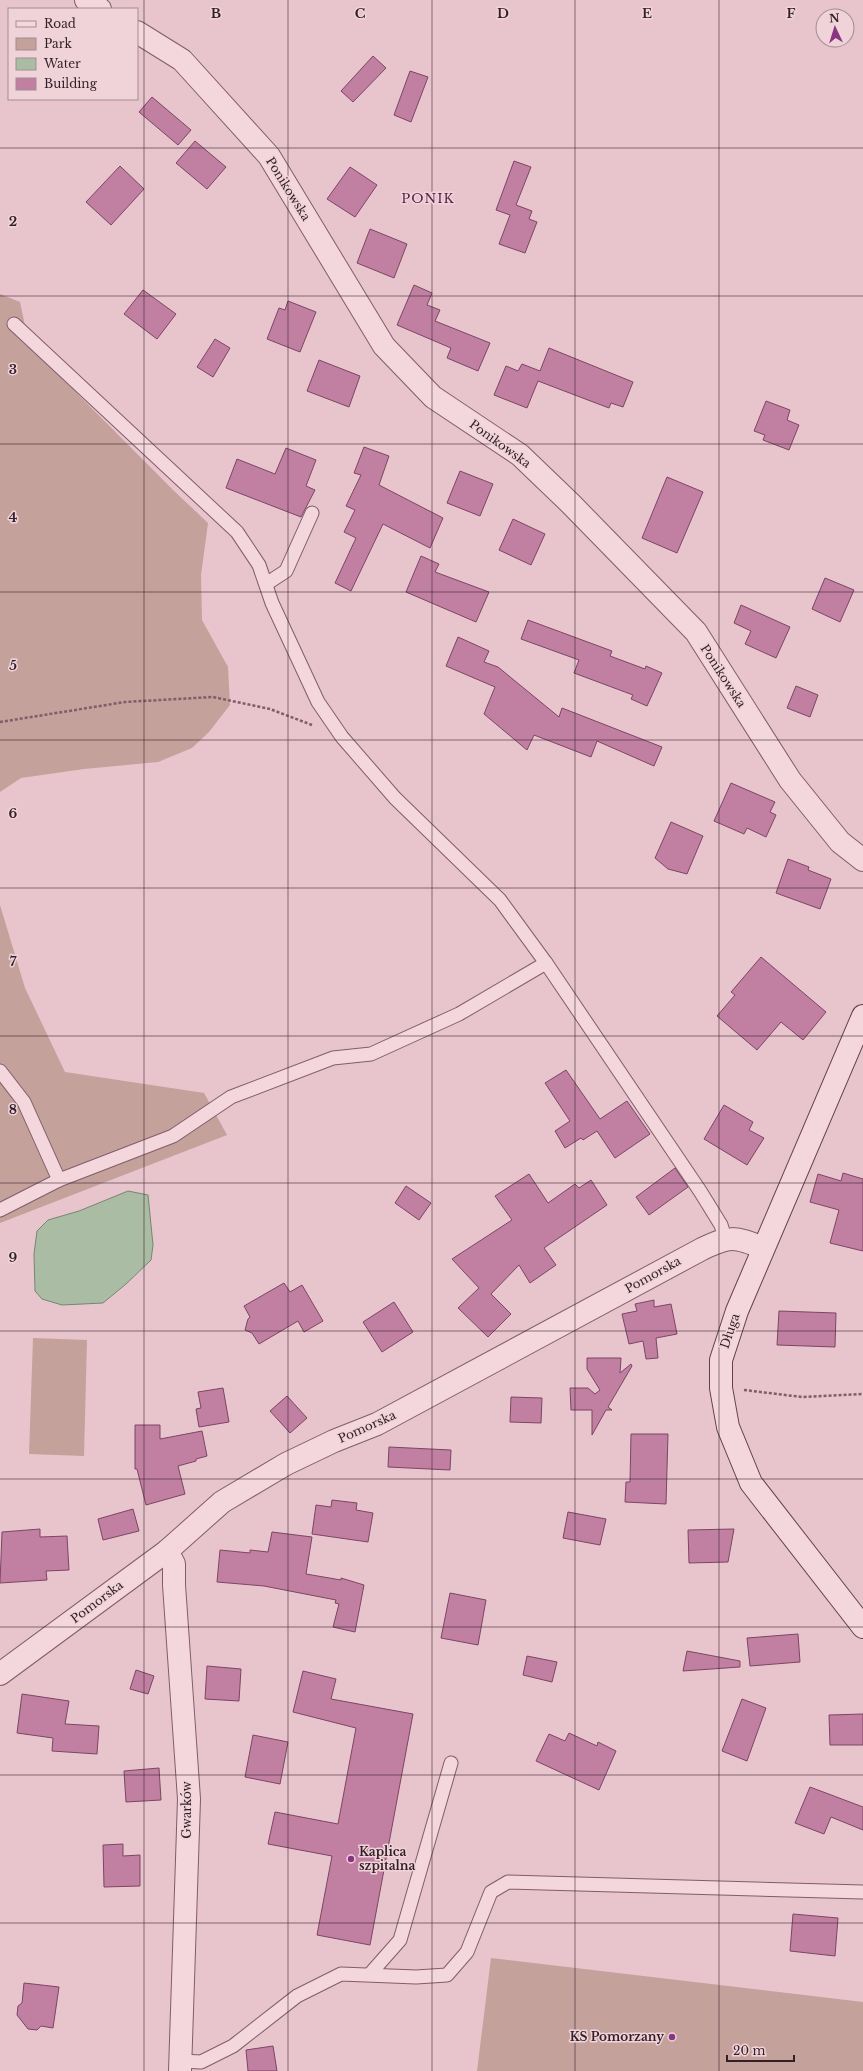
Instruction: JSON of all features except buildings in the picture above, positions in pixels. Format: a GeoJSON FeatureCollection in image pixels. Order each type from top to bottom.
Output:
{"type":"FeatureCollection","features":[{"type":"Feature","properties":{"kind":"street"},"geometry":{"type":"LineString","coordinates":[[86,0],[98,8]]}},
{"type":"Feature","properties":{"kind":"street","name":"Ponikowska"},"geometry":{"type":"LineString","coordinates":[[138,33],[182,60],[269,156],[384,346],[433,397],[520,455],[571,504],[696,632],[790,780],[840,842],[863,860]]}},
{"type":"Feature","properties":{"kind":"street","name":"Długa"},"geometry":{"type":"LineString","coordinates":[[863,1016],[763,1248],[737,1311],[720,1360],[720,1388],[728,1427],[751,1483],[863,1627]]}},
{"type":"Feature","properties":{"kind":"street","name":"Pomorska"},"geometry":{"type":"LineString","coordinates":[[0,1674],[167,1551],[222,1502],[286,1464],[334,1441],[377,1424],[702,1248],[725,1238],[742,1239],[763,1248]]}},
{"type":"Feature","properties":{"kind":"street","name":"Gwarków"},"geometry":{"type":"LineString","coordinates":[[167,1551],[174,1564],[174,1585],[188,1799],[181,2066]]}},
{"type":"Feature","properties":{"kind":"lane"},"geometry":{"type":"LineString","coordinates":[[14,324],[237,532],[259,565],[272,603],[318,702],[342,738],[395,798],[500,900],[546,963],[700,1191],[721,1225],[725,1238]]}},
{"type":"Feature","properties":{"kind":"lane"},"geometry":{"type":"LineString","coordinates":[[266,584],[286,571],[312,513]]}},
{"type":"Feature","properties":{"kind":"lane"},"geometry":{"type":"LineString","coordinates":[[0,1210],[59,1180],[173,1136],[231,1097],[332,1058],[371,1054],[378,1051],[459,1014],[546,963]]}},
{"type":"Feature","properties":{"kind":"lane"},"geometry":{"type":"LineString","coordinates":[[0,1071],[24,1102],[59,1180]]}},
{"type":"Feature","properties":{"kind":"lane"},"geometry":{"type":"LineString","coordinates":[[370,1974],[400,1940],[451,1763]]}},
{"type":"Feature","properties":{"kind":"lane"},"geometry":{"type":"LineString","coordinates":[[181,2066],[201,2062],[233,2046],[297,1996],[341,1974],[416,1977],[447,1975],[468,1952],[491,1892],[508,1882],[863,1892]]}},
{"type":"Feature","properties":{"kind":"path"},"geometry":{"type":"LineString","coordinates":[[0,722],[126,702],[213,697],[270,709],[342,738]]}},
{"type":"Feature","properties":{"kind":"path"},"geometry":{"type":"LineString","coordinates":[[720,1388],[802,1397],[863,1394]]}},
{"type":"Feature","properties":{"kind":"green space"},"geometry":{"type":"Polygon","coordinates":[[[0,294],[20,302],[29,345],[173,490],[208,523],[201,575],[202,620],[228,667],[230,705],[209,732],[192,748],[158,762],[84,769],[21,778],[0,792],[0,294]]]}},
{"type":"Feature","properties":{"kind":"green space"},"geometry":{"type":"Polygon","coordinates":[[[0,905],[25,988],[65,1072],[204,1093],[227,1135],[0,1223],[0,905]]]}},
{"type":"Feature","properties":{"kind":"green space"},"geometry":{"type":"Polygon","coordinates":[[[33,1338],[87,1340],[84,1456],[29,1454],[33,1338]]]}},
{"type":"Feature","properties":{"kind":"green space","name":"KS Pomorzany"},"geometry":{"type":"Polygon","coordinates":[[[491,1958],[863,2002],[863,2071],[477,2071],[491,1958]]]}},
{"type":"Feature","properties":{"kind":"water"},"geometry":{"type":"Polygon","coordinates":[[[128,1191],[148,1195],[153,1245],[151,1260],[103,1303],[62,1305],[42,1299],[35,1291],[34,1254],[37,1231],[48,1220],[79,1211],[128,1191]]]}},
{"type":"Feature","properties":{"kind":"place","name":"Kaplica szpitalna"},"geometry":{"type":"Point","coordinates":[351,1859]}},
{"type":"Feature","properties":{"kind":"place","name":"KS Pomorzany"},"geometry":{"type":"Point","coordinates":[672,2037]}},
{"type":"Feature","properties":{"kind":"district","name":"PONIK"},"geometry":{"type":"Point","coordinates":[428,198]}}]}
